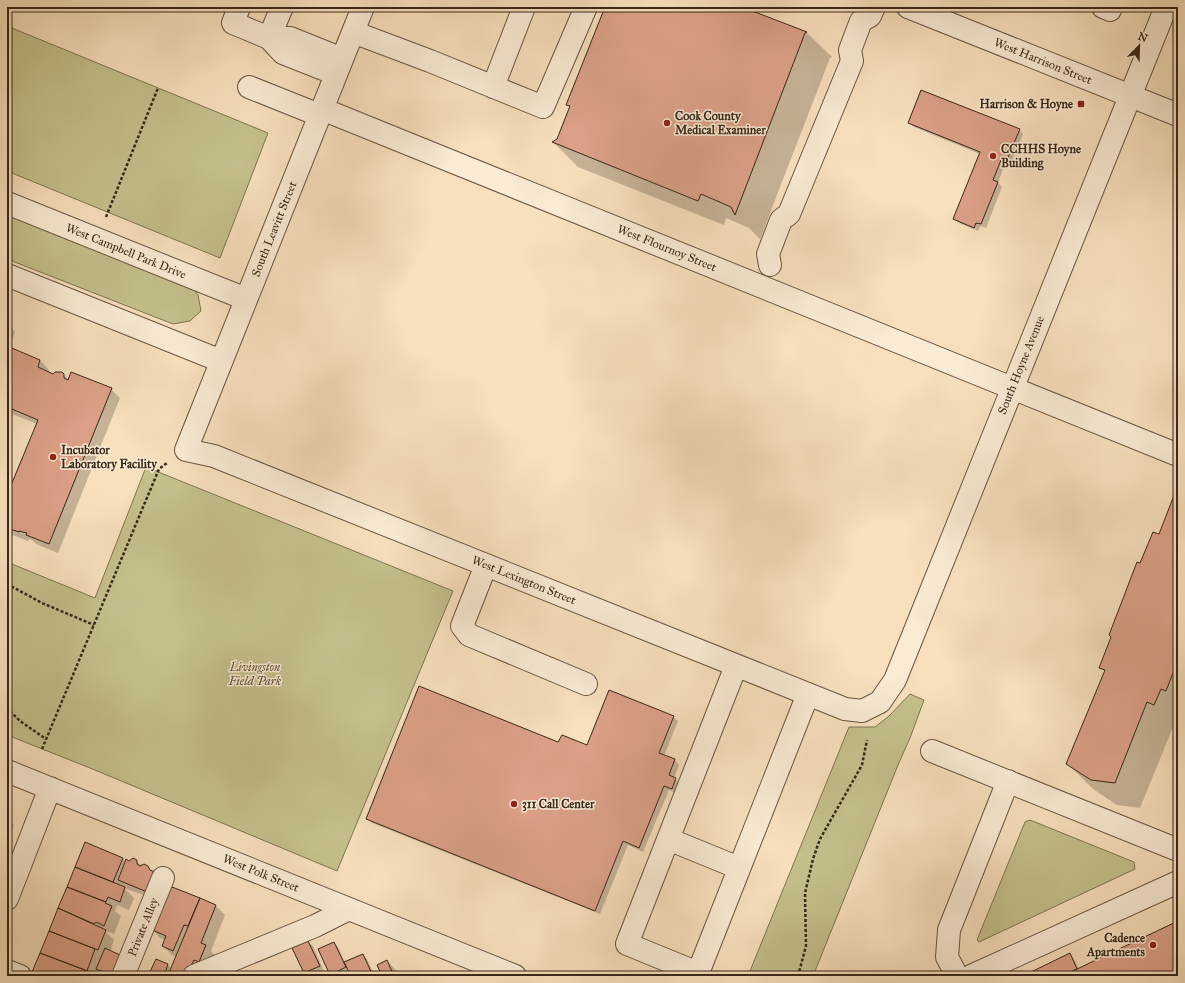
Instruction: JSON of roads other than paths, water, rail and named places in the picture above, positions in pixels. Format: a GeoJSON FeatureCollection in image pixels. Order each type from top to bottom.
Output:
{"type":"FeatureCollection","features":[{"type":"Feature","properties":{"kind":"street"},"geometry":{"type":"LineString","coordinates":[[269,38],[282,7]]}},
{"type":"Feature","properties":{"kind":"street","name":"South Leavitt Street"},"geometry":{"type":"LineString","coordinates":[[186,450],[362,7]]}},
{"type":"Feature","properties":{"kind":"street"},"geometry":{"type":"LineString","coordinates":[[493,87],[524,7]]}},
{"type":"Feature","properties":{"kind":"street"},"geometry":{"type":"LineString","coordinates":[[353,32],[430,61],[543,107],[586,7]]}},
{"type":"Feature","properties":{"kind":"street","name":"West Harrison Street"},"geometry":{"type":"LineString","coordinates":[[908,7],[1178,115]]}},
{"type":"Feature","properties":{"kind":"street","name":"South Hoyne Avenue"},"geometry":{"type":"LineString","coordinates":[[862,711],[880,702],[894,680],[1166,7]]}},
{"type":"Feature","properties":{"kind":"street"},"geometry":{"type":"LineString","coordinates":[[762,287],[770,265],[768,254],[781,220],[789,214],[852,61],[850,50],[861,21],[872,12]]}},
{"type":"Feature","properties":{"kind":"street"},"geometry":{"type":"LineString","coordinates":[[236,15],[269,38],[290,38],[339,66]]}},
{"type":"Feature","properties":{"kind":"street","name":"West Flournoy Street"},"geometry":{"type":"LineString","coordinates":[[249,87],[320,112],[762,287],[1178,455]]}},
{"type":"Feature","properties":{"kind":"street","name":"West Campbell Park Drive"},"geometry":{"type":"LineString","coordinates":[[7,203],[246,298]]}},
{"type":"Feature","properties":{"kind":"street"},"geometry":{"type":"LineString","coordinates":[[7,275],[221,361]]}},
{"type":"Feature","properties":{"kind":"street","name":"West Lexington Street"},"geometry":{"type":"LineString","coordinates":[[186,450],[214,456],[845,709],[862,711]]}},
{"type":"Feature","properties":{"kind":"street"},"geometry":{"type":"LineString","coordinates":[[486,565],[462,626],[469,635],[586,684]]}},
{"type":"Feature","properties":{"kind":"street"},"geometry":{"type":"LineString","coordinates":[[736,666],[626,944],[698,973],[808,694]]}},
{"type":"Feature","properties":{"kind":"street"},"geometry":{"type":"LineString","coordinates":[[932,751],[1178,850]]}},
{"type":"Feature","properties":{"kind":"street","name":"West Polk Street"},"geometry":{"type":"LineString","coordinates":[[7,770],[515,976]]}},
{"type":"Feature","properties":{"kind":"street"},"geometry":{"type":"LineString","coordinates":[[957,976],[947,957],[949,930],[1008,781]]}},
{"type":"Feature","properties":{"kind":"street"},"geometry":{"type":"LineString","coordinates":[[7,899],[50,788]]}},
{"type":"Feature","properties":{"kind":"street"},"geometry":{"type":"LineString","coordinates":[[668,839],[739,868]]}},
{"type":"Feature","properties":{"kind":"street","name":"Private Alley"},"geometry":{"type":"LineString","coordinates":[[123,976],[163,878]]}},
{"type":"Feature","properties":{"kind":"street"},"geometry":{"type":"LineString","coordinates":[[971,976],[1178,882]]}},
{"type":"Feature","properties":{"kind":"street"},"geometry":{"type":"LineString","coordinates":[[194,976],[315,926],[349,909]]}},
{"type":"Feature","properties":{"kind":"street"},"geometry":{"type":"LineString","coordinates":[[7,971],[20,976]]}},
{"type":"Feature","properties":{"kind":"place","name":"Harrison & Hoyne"},"geometry":{"type":"Point","coordinates":[1081,104]}},
{"type":"Feature","properties":{"kind":"place","name":"Cook County Medical Examiner"},"geometry":{"type":"Point","coordinates":[667,123]}},
{"type":"Feature","properties":{"kind":"place","name":"CCHHS Hoyne Building"},"geometry":{"type":"Point","coordinates":[993,156]}},
{"type":"Feature","properties":{"kind":"place","name":"Incubator Laboratory Facility"},"geometry":{"type":"Point","coordinates":[53,457]}},
{"type":"Feature","properties":{"kind":"place","name":"311 Call Center"},"geometry":{"type":"Point","coordinates":[514,804]}},
{"type":"Feature","properties":{"kind":"place","name":"Cadence Apartments"},"geometry":{"type":"Point","coordinates":[1153,945]}},
{"type":"Feature","properties":{"kind":"park label","name":"Livingston Field Park"},"geometry":{"type":"Point","coordinates":[255,674]}}]}
